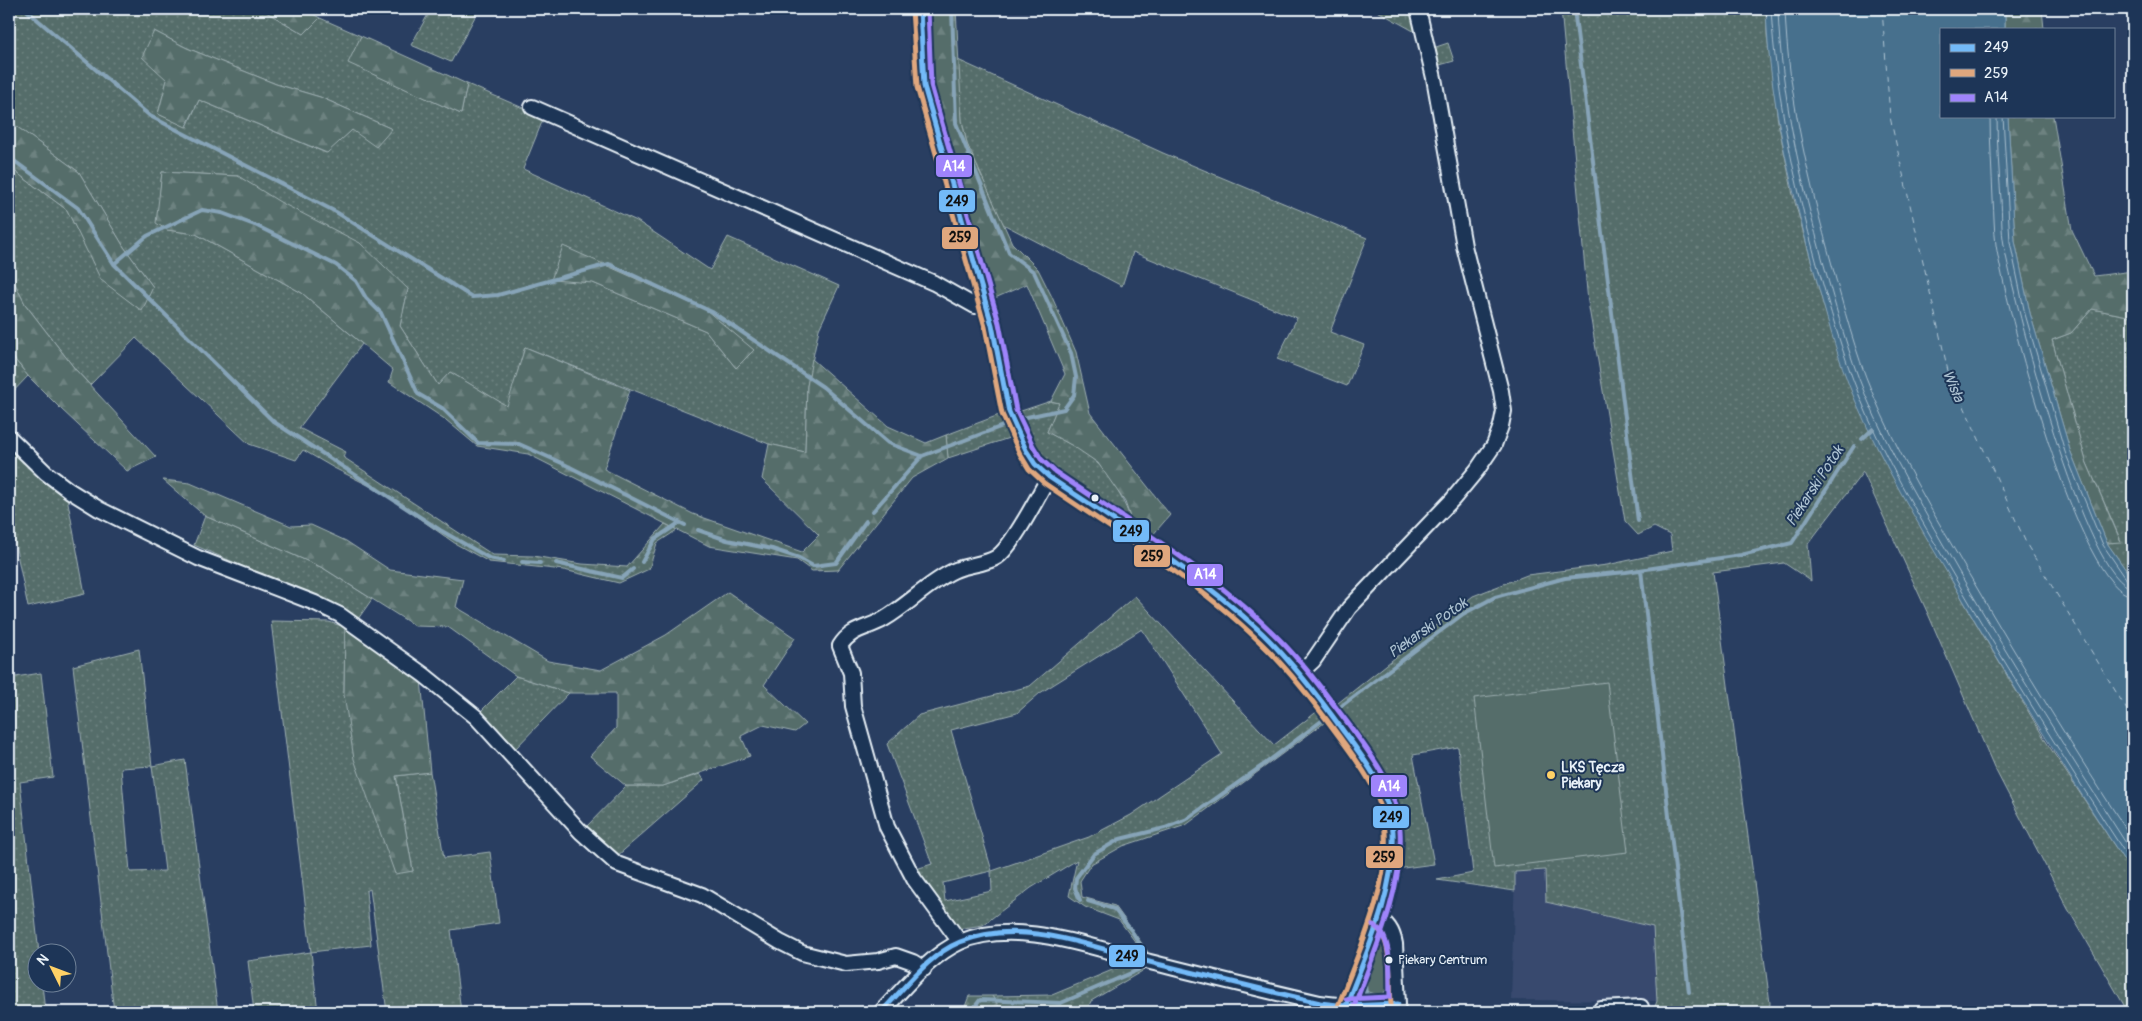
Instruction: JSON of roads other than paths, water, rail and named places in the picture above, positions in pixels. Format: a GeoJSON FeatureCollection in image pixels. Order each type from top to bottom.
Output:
{"type":"FeatureCollection","features":[{"type":"Feature","properties":{"kind":"street"},"geometry":{"type":"LineString","coordinates":[[920,9],[924,86],[987,305],[1009,412],[1018,436],[1035,464],[1049,477],[1212,592],[1262,633],[1300,673],[1326,706],[1381,787],[1390,814],[1393,832],[1392,852],[1377,918],[1345,1009]]}},
{"type":"Feature","properties":{"kind":"street"},"geometry":{"type":"LineString","coordinates":[[1300,673],[1316,656],[1335,626],[1355,601],[1453,499],[1478,470],[1494,444],[1504,411],[1502,391],[1464,246],[1436,93],[1418,9]]}},
{"type":"Feature","properties":{"kind":"street"},"geometry":{"type":"LineString","coordinates":[[532,107],[934,283],[975,306],[987,305]]}},
{"type":"Feature","properties":{"kind":"street"},"geometry":{"type":"LineString","coordinates":[[9,437],[46,473],[99,509],[198,558],[315,603],[340,615],[424,675],[476,718],[582,832],[617,864],[702,895],[780,942],[802,953],[846,964],[878,961],[896,956],[914,962],[924,969]]}},
{"type":"Feature","properties":{"kind":"street"},"geometry":{"type":"LineString","coordinates":[[960,942],[914,879],[887,827],[865,756],[853,706],[851,673],[840,646],[852,632],[884,620],[945,576],[961,567],[993,559],[1001,554],[1016,534],[1049,477]]}},
{"type":"Feature","properties":{"kind":"street"},"geometry":{"type":"LineString","coordinates":[[881,1012],[942,953],[960,942],[979,936],[1015,934],[1060,939],[1345,1009],[1398,1004],[1393,935],[1386,923],[1377,918]]}},
{"type":"Feature","properties":{"kind":"street"},"geometry":{"type":"LineString","coordinates":[[1601,1009],[1641,1007]]}},
{"type":"Feature","properties":{"kind":"water","name":"Wisła"},"geometry":{"type":"Polygon","coordinates":[[[1766,9],[2005,9],[2005,28],[1940,28],[1940,118],[2008,118],[2015,241],[2030,313],[2070,450],[2107,543],[2133,580],[2133,874],[1995,655],[1900,492],[1855,400],[1827,317],[1804,235],[1782,140],[1771,75],[1766,9]]]}},
{"type":"Feature","properties":{"kind":"waterway"},"geometry":{"type":"LineString","coordinates":[[25,9],[150,116],[336,212],[472,297],[498,295],[609,264],[712,312],[823,387],[888,443],[922,456]]}},
{"type":"Feature","properties":{"kind":"waterway"},"geometry":{"type":"LineString","coordinates":[[873,511],[922,456],[1027,417],[1064,409],[1074,395],[1076,377],[1071,353],[1034,272],[1009,253],[956,123],[952,9]]}},
{"type":"Feature","properties":{"kind":"waterway"},"geometry":{"type":"LineString","coordinates":[[1574,9],[1638,521]]}},
{"type":"Feature","properties":{"kind":"waterway"},"geometry":{"type":"LineString","coordinates":[[9,157],[78,208],[114,264],[274,422],[440,530],[489,558],[504,561]]}},
{"type":"Feature","properties":{"kind":"waterway"},"geometry":{"type":"LineString","coordinates":[[114,264],[147,236],[202,210],[222,213],[257,226],[336,265],[356,281],[366,298],[381,313],[418,394],[442,408],[478,443],[519,444],[564,464],[685,525]]}},
{"type":"Feature","properties":{"kind":"waterway","name":"Piekarski Potok"},"geometry":{"type":"LineString","coordinates":[[1862,439],[1873,429]]}},
{"type":"Feature","properties":{"kind":"waterway","name":"Piekarski Potok"},"geometry":{"type":"LineString","coordinates":[[1080,900],[1075,888],[1076,878],[1094,854],[1120,839],[1165,828],[1187,819],[1262,766],[1463,614],[1495,597],[1565,578],[1626,572],[1741,555],[1792,543],[1854,446]]}},
{"type":"Feature","properties":{"kind":"waterway"},"geometry":{"type":"LineString","coordinates":[[698,530],[727,540],[772,549],[799,558],[813,566],[836,563],[866,521]]}},
{"type":"Feature","properties":{"kind":"waterway"},"geometry":{"type":"LineString","coordinates":[[642,562],[655,539],[679,523]]}},
{"type":"Feature","properties":{"kind":"waterway"},"geometry":{"type":"LineString","coordinates":[[522,562],[540,563]]}},
{"type":"Feature","properties":{"kind":"waterway"},"geometry":{"type":"LineString","coordinates":[[556,563],[622,578],[633,569]]}},
{"type":"Feature","properties":{"kind":"waterway"},"geometry":{"type":"LineString","coordinates":[[1641,570],[1689,992]]}},
{"type":"Feature","properties":{"kind":"waterway","name":"Piekarski Potok"},"geometry":{"type":"LineString","coordinates":[[1088,901],[1114,909],[1131,930],[1144,951]]}},
{"type":"Feature","properties":{"kind":"waterway"},"geometry":{"type":"LineString","coordinates":[[1366,981],[1377,947]]}},
{"type":"Feature","properties":{"kind":"waterway","name":"Piekarski Potok"},"geometry":{"type":"LineString","coordinates":[[971,1012],[980,1000],[1061,1003],[1138,970]]}},
{"type":"Feature","properties":{"kind":"waterway"},"geometry":{"type":"LineString","coordinates":[[1365,985],[1366,994],[1376,997]]}},
{"type":"Feature","properties":{"kind":"place","name":"LKS Tęcza Piekary"},"geometry":{"type":"Point","coordinates":[1551,775]}},
{"type":"Feature","properties":{"kind":"place","name":"Piekary Centrum"},"geometry":{"type":"Point","coordinates":[1389,960]}}]}
